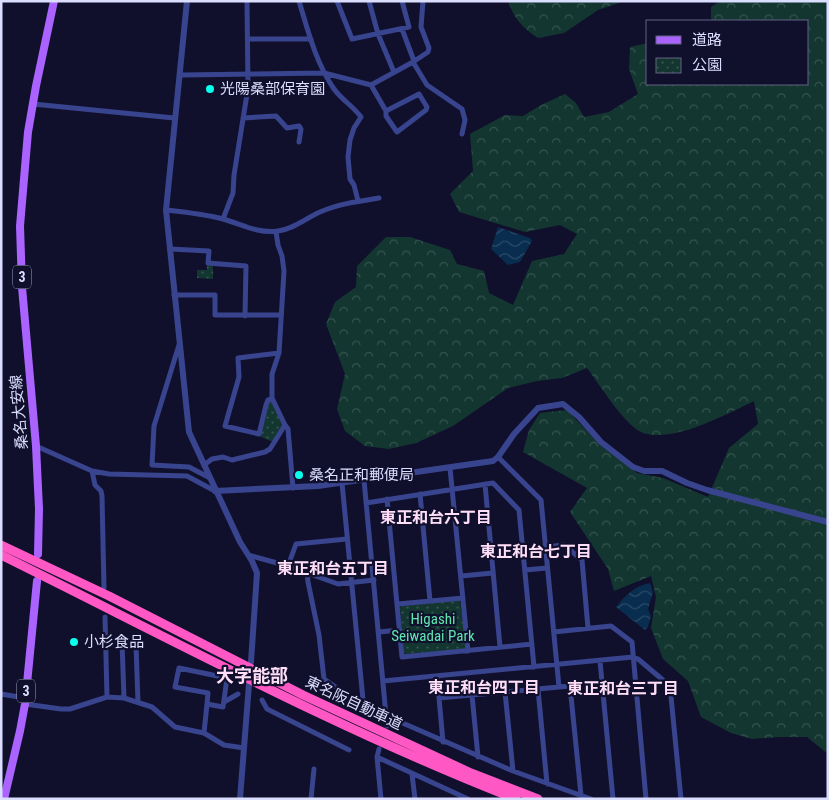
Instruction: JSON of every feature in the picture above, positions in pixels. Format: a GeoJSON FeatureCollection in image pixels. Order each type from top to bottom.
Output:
{"type":"FeatureCollection","features":[{"type":"Feature","properties":{"kind":"highway","name":"東名阪自動車道"},"geometry":{"type":"LineString","coordinates":[[1,545],[109,596],[311,699],[471,772],[538,799]]}},
{"type":"Feature","properties":{"kind":"highway","name":"東名阪自動車道"},"geometry":{"type":"LineString","coordinates":[[1,555],[299,703],[425,761],[516,799]]}},
{"type":"Feature","properties":{"kind":"main road","name":"桑名大安線"},"geometry":{"type":"LineString","coordinates":[[38,554],[39,509],[36,446],[22,287],[20,226],[28,132],[54,1]]}},
{"type":"Feature","properties":{"kind":"main road","name":"3"},"geometry":{"type":"LineString","coordinates":[[4,799],[25,701],[36,581]]}},
{"type":"Feature","properties":{"kind":"street"},"geometry":{"type":"LineString","coordinates":[[183,1],[187,2],[166,210],[174,294],[189,432],[240,542],[256,568],[258,578],[251,662]]}},
{"type":"Feature","properties":{"kind":"street"},"geometry":{"type":"LineString","coordinates":[[223,219],[233,193],[248,88],[247,1]]}},
{"type":"Feature","properties":{"kind":"street"},"geometry":{"type":"LineString","coordinates":[[300,1],[311,39],[324,72],[341,97],[356,109],[361,117],[354,128],[350,140],[348,157],[350,179],[354,185],[358,201]]}},
{"type":"Feature","properties":{"kind":"street"},"geometry":{"type":"LineString","coordinates":[[337,1],[352,40],[409,27],[402,1]]}},
{"type":"Feature","properties":{"kind":"street"},"geometry":{"type":"LineString","coordinates":[[369,1],[378,34],[394,72]]}},
{"type":"Feature","properties":{"kind":"street"},"geometry":{"type":"LineString","coordinates":[[371,85],[414,62],[428,52],[429,48],[421,27],[423,1]]}},
{"type":"Feature","properties":{"kind":"street"},"geometry":{"type":"LineString","coordinates":[[402,28],[414,62],[429,87],[462,109],[464,120],[462,134]]}},
{"type":"Feature","properties":{"kind":"street"},"geometry":{"type":"LineString","coordinates":[[248,39],[311,39]]}},
{"type":"Feature","properties":{"kind":"street"},"geometry":{"type":"LineString","coordinates":[[181,75],[324,72],[371,85],[396,132],[426,110],[427,106],[419,94]]}},
{"type":"Feature","properties":{"kind":"street"},"geometry":{"type":"LineString","coordinates":[[386,111],[429,87]]}},
{"type":"Feature","properties":{"kind":"street"},"geometry":{"type":"LineString","coordinates":[[33,104],[174,118]]}},
{"type":"Feature","properties":{"kind":"street"},"geometry":{"type":"LineString","coordinates":[[243,118],[272,116],[279,119],[287,128],[299,126],[301,129],[299,142]]}},
{"type":"Feature","properties":{"kind":"street"},"geometry":{"type":"LineString","coordinates":[[166,210],[196,213],[223,219],[254,230],[276,232],[289,229],[321,212],[358,201],[380,198]]}},
{"type":"Feature","properties":{"kind":"street"},"geometry":{"type":"LineString","coordinates":[[276,232],[284,271],[279,354],[272,374],[272,398],[288,429],[293,488]]}},
{"type":"Feature","properties":{"kind":"street"},"geometry":{"type":"LineString","coordinates":[[170,249],[209,251],[208,263],[246,266],[246,316]]}},
{"type":"Feature","properties":{"kind":"street"},"geometry":{"type":"LineString","coordinates":[[174,294],[215,295],[215,315],[280,315]]}},
{"type":"Feature","properties":{"kind":"street"},"geometry":{"type":"LineString","coordinates":[[180,342],[154,426],[152,465],[189,467],[210,478]]}},
{"type":"Feature","properties":{"kind":"street"},"geometry":{"type":"LineString","coordinates":[[272,398],[268,400],[266,405],[259,434],[225,426],[239,377],[238,358],[279,354]]}},
{"type":"Feature","properties":{"kind":"street"},"geometry":{"type":"LineString","coordinates":[[36,446],[92,471],[109,474],[187,476],[215,491],[293,488],[342,484],[488,462],[498,457],[514,434],[538,408],[563,404],[579,417],[601,442],[632,467],[644,471],[662,471],[687,483],[708,490],[828,522]]}},
{"type":"Feature","properties":{"kind":"street"},"geometry":{"type":"LineString","coordinates":[[204,465],[212,459],[223,457],[232,460],[265,452],[270,449],[285,425]]}},
{"type":"Feature","properties":{"kind":"street"},"geometry":{"type":"LineString","coordinates":[[498,457],[541,500],[559,687]]}},
{"type":"Feature","properties":{"kind":"street"},"geometry":{"type":"LineString","coordinates":[[450,468],[468,651]]}},
{"type":"Feature","properties":{"kind":"street"},"geometry":{"type":"LineString","coordinates":[[92,471],[95,485],[101,491],[102,496],[104,588]]}},
{"type":"Feature","properties":{"kind":"street"},"geometry":{"type":"LineString","coordinates":[[364,480],[388,726]]}},
{"type":"Feature","properties":{"kind":"street"},"geometry":{"type":"LineString","coordinates":[[366,503],[493,483],[520,510],[534,667]]}},
{"type":"Feature","properties":{"kind":"street"},"geometry":{"type":"LineString","coordinates":[[342,484],[364,710]]}},
{"type":"Feature","properties":{"kind":"street"},"geometry":{"type":"LineString","coordinates":[[484,484],[500,647]]}},
{"type":"Feature","properties":{"kind":"street"},"geometry":{"type":"LineString","coordinates":[[420,494],[430,601]]}},
{"type":"Feature","properties":{"kind":"street"},"geometry":{"type":"LineString","coordinates":[[387,499],[402,657],[532,644]]}},
{"type":"Feature","properties":{"kind":"street"},"geometry":{"type":"LineString","coordinates":[[288,566],[296,544],[347,540]]}},
{"type":"Feature","properties":{"kind":"street"},"geometry":{"type":"LineString","coordinates":[[546,547],[564,546],[582,560],[588,628]]}},
{"type":"Feature","properties":{"kind":"street"},"geometry":{"type":"LineString","coordinates":[[248,554],[338,584],[374,580]]}},
{"type":"Feature","properties":{"kind":"street"},"geometry":{"type":"LineString","coordinates":[[525,570],[547,568]]}},
{"type":"Feature","properties":{"kind":"street"},"geometry":{"type":"LineString","coordinates":[[307,573],[319,635],[324,679],[350,697],[364,710],[398,722],[547,784],[591,799]]}},
{"type":"Feature","properties":{"kind":"street"},"geometry":{"type":"LineString","coordinates":[[461,576],[493,573]]}},
{"type":"Feature","properties":{"kind":"street"},"geometry":{"type":"LineString","coordinates":[[398,604],[463,598]]}},
{"type":"Feature","properties":{"kind":"street"},"geometry":{"type":"LineString","coordinates":[[105,617],[108,674],[107,697]]}},
{"type":"Feature","properties":{"kind":"street"},"geometry":{"type":"LineString","coordinates":[[554,632],[611,626],[632,642],[646,799]]}},
{"type":"Feature","properties":{"kind":"street"},"geometry":{"type":"LineString","coordinates":[[379,632],[400,630]]}},
{"type":"Feature","properties":{"kind":"street"},"geometry":{"type":"LineString","coordinates":[[105,639],[136,645],[138,702]]}},
{"type":"Feature","properties":{"kind":"street"},"geometry":{"type":"LineString","coordinates":[[122,642],[124,698]]}},
{"type":"Feature","properties":{"kind":"street"},"geometry":{"type":"LineString","coordinates":[[383,681],[633,657],[638,659],[670,686],[681,799]]}},
{"type":"Feature","properties":{"kind":"street"},"geometry":{"type":"LineString","coordinates":[[600,660],[613,799]]}},
{"type":"Feature","properties":{"kind":"street"},"geometry":{"type":"LineString","coordinates":[[204,733],[208,693],[175,687],[179,668],[227,678],[223,707],[207,704]]}},
{"type":"Feature","properties":{"kind":"street"},"geometry":{"type":"LineString","coordinates":[[437,676],[443,742]]}},
{"type":"Feature","properties":{"kind":"street"},"geometry":{"type":"LineString","coordinates":[[240,799],[249,684]]}},
{"type":"Feature","properties":{"kind":"street"},"geometry":{"type":"LineString","coordinates":[[440,698],[570,686],[581,795]]}},
{"type":"Feature","properties":{"kind":"street"},"geometry":{"type":"LineString","coordinates":[[538,689],[547,784]]}},
{"type":"Feature","properties":{"kind":"street"},"geometry":{"type":"LineString","coordinates":[[505,692],[513,770]]}},
{"type":"Feature","properties":{"kind":"street"},"geometry":{"type":"LineString","coordinates":[[1,694],[61,709],[70,709],[107,697],[124,698],[152,707],[175,727],[204,733],[224,745],[244,748]]}},
{"type":"Feature","properties":{"kind":"street"},"geometry":{"type":"LineString","coordinates":[[224,702],[238,694]]}},
{"type":"Feature","properties":{"kind":"street"},"geometry":{"type":"LineString","coordinates":[[472,695],[478,756]]}},
{"type":"Feature","properties":{"kind":"street"},"geometry":{"type":"LineString","coordinates":[[262,700],[268,709],[349,750]]}},
{"type":"Feature","properties":{"kind":"street"},"geometry":{"type":"LineString","coordinates":[[378,749],[381,799]]}},
{"type":"Feature","properties":{"kind":"street"},"geometry":{"type":"LineString","coordinates":[[377,757],[468,799]]}},
{"type":"Feature","properties":{"kind":"street"},"geometry":{"type":"LineString","coordinates":[[311,799],[314,768]]}},
{"type":"Feature","properties":{"kind":"street"},"geometry":{"type":"LineString","coordinates":[[412,774],[415,799]]}},
{"type":"Feature","properties":{"kind":"street"},"geometry":{"type":"LineString","coordinates":[[447,790],[448,799]]}},
{"type":"Feature","properties":{"kind":"green space"},"geometry":{"type":"Polygon","coordinates":[[[508,1],[625,1],[598,10],[564,33],[538,38],[520,22],[513,13],[508,1]]]}},
{"type":"Feature","properties":{"kind":"green space"},"geometry":{"type":"Polygon","coordinates":[[[720,1],[828,1],[828,754],[807,737],[752,739],[731,733],[701,717],[688,681],[663,659],[651,628],[656,597],[651,576],[614,591],[608,569],[570,512],[587,488],[523,452],[529,430],[540,413],[567,410],[600,445],[637,473],[663,478],[708,497],[729,448],[758,424],[754,401],[698,426],[667,434],[653,435],[641,432],[627,421],[587,368],[562,378],[537,381],[508,388],[453,426],[416,443],[389,449],[365,446],[345,431],[337,409],[345,374],[326,324],[335,302],[356,287],[357,266],[386,237],[410,237],[450,250],[457,264],[484,271],[489,293],[513,305],[532,261],[564,254],[577,234],[560,225],[525,232],[459,212],[450,194],[473,171],[470,134],[505,115],[523,116],[565,94],[576,103],[584,117],[609,112],[638,94],[629,69],[630,47],[646,43],[646,85],[809,85],[809,20],[712,20],[711,7],[720,1]]]}},
{"type":"Feature","properties":{"kind":"green space"},"geometry":{"type":"Polygon","coordinates":[[[207,264],[213,265],[213,279],[197,278],[197,270],[207,270],[207,264]]]}},
{"type":"Feature","properties":{"kind":"green space"},"geometry":{"type":"Polygon","coordinates":[[[271,400],[284,425],[273,442],[259,436],[271,400]]]}},
{"type":"Feature","properties":{"kind":"green space","name":"Higashi Seiwadai Park"},"geometry":{"type":"Polygon","coordinates":[[[460,600],[466,647],[464,649],[404,653],[401,606],[460,600]]]}},
{"type":"Feature","properties":{"kind":"water"},"geometry":{"type":"Polygon","coordinates":[[[498,227],[530,238],[532,241],[520,262],[508,265],[491,249],[498,227]]]}},
{"type":"Feature","properties":{"kind":"water"},"geometry":{"type":"Polygon","coordinates":[[[650,583],[653,592],[648,609],[651,616],[648,627],[645,630],[616,607],[639,586],[650,583]]]}},
{"type":"Feature","properties":{"kind":"place","name":"光陽桑部保育園"},"geometry":{"type":"Point","coordinates":[210,89]}},
{"type":"Feature","properties":{"kind":"place","name":"桑名正和郵便局"},"geometry":{"type":"Point","coordinates":[299,475]}},
{"type":"Feature","properties":{"kind":"place","name":"小杉食品"},"geometry":{"type":"Point","coordinates":[74,642]}},
{"type":"Feature","properties":{"kind":"district","name":"東正和台六丁目"},"geometry":{"type":"Point","coordinates":[436,517]}},
{"type":"Feature","properties":{"kind":"district","name":"東正和台七丁目"},"geometry":{"type":"Point","coordinates":[536,551]}},
{"type":"Feature","properties":{"kind":"district","name":"東正和台五丁目"},"geometry":{"type":"Point","coordinates":[333,568]}},
{"type":"Feature","properties":{"kind":"district","name":"大字能部"},"geometry":{"type":"Point","coordinates":[252,676]}},
{"type":"Feature","properties":{"kind":"district","name":"東正和台四丁目"},"geometry":{"type":"Point","coordinates":[484,687]}},
{"type":"Feature","properties":{"kind":"district","name":"東正和台三丁目"},"geometry":{"type":"Point","coordinates":[623,688]}}]}
